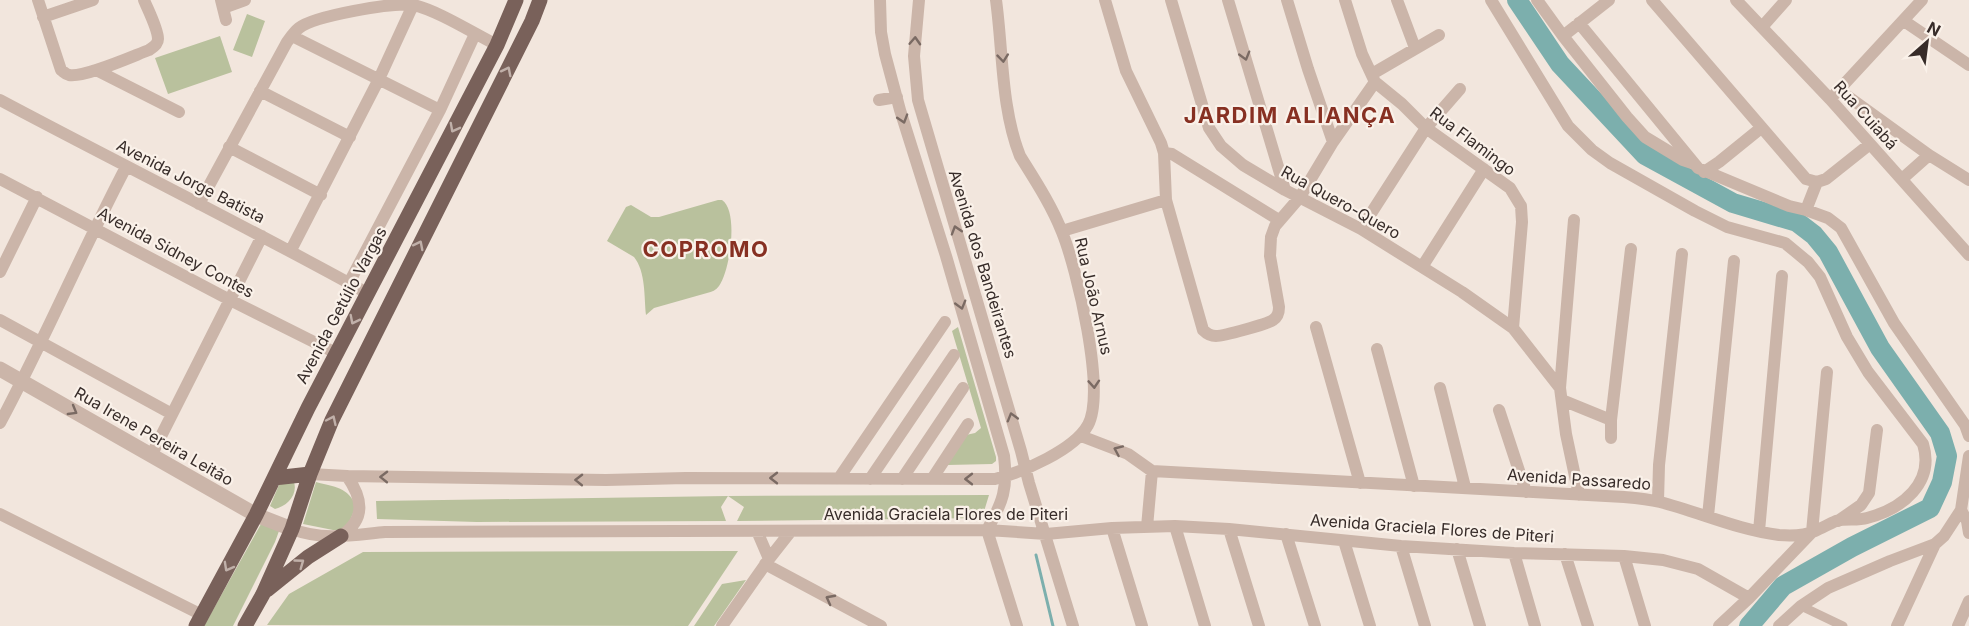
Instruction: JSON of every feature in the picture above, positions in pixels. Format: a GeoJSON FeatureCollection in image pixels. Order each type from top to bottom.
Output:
{"type":"FeatureCollection","features":[{"type":"Feature","properties":{"kind":"main road","name":"Avenida Getúlio Vargas"},"geometry":{"type":"LineString","coordinates":[[199,620],[256,515],[336,353],[497,45],[516,0]]}},
{"type":"Feature","properties":{"kind":"main road"},"geometry":{"type":"LineString","coordinates":[[245,626],[263,594],[292,529],[310,474],[332,420],[532,21],[540,0]]}},
{"type":"Feature","properties":{"kind":"main road"},"geometry":{"type":"LineString","coordinates":[[274,478],[310,474]]}},
{"type":"Feature","properties":{"kind":"main road"},"geometry":{"type":"LineString","coordinates":[[263,594],[308,557],[341,537]]}},
{"type":"Feature","properties":{"kind":"street"},"geometry":{"type":"LineString","coordinates":[[38,0],[61,70],[72,75],[96,70],[149,50],[156,45],[157,33],[144,0]]}},
{"type":"Feature","properties":{"kind":"street"},"geometry":{"type":"LineString","coordinates":[[43,17],[93,0]]}},
{"type":"Feature","properties":{"kind":"street"},"geometry":{"type":"LineString","coordinates":[[223,9],[245,0]]}},
{"type":"Feature","properties":{"kind":"street"},"geometry":{"type":"LineString","coordinates":[[880,0],[883,42],[897,96],[996,423],[1006,476],[1005,492],[987,530],[1017,626]]}},
{"type":"Feature","properties":{"kind":"street","name":"Avenida dos Bandeirantes"},"geometry":{"type":"LineString","coordinates":[[919,0],[914,56],[918,100],[1073,626]]}},
{"type":"Feature","properties":{"kind":"street","name":"Rua João Arnus"},"geometry":{"type":"LineString","coordinates":[[996,0],[1007,105],[1015,143],[1062,231],[1089,339],[1095,388],[1093,411],[1089,424],[1081,436]]}},
{"type":"Feature","properties":{"kind":"street"},"geometry":{"type":"LineString","coordinates":[[1105,0],[1126,71],[1154,126],[1164,153],[1166,201],[1203,330],[1209,335],[1218,336],[1274,320],[1279,307],[1270,256],[1271,237],[1279,220],[1300,197],[1374,78],[1415,48],[1439,35]]}},
{"type":"Feature","properties":{"kind":"street","name":"Rua Quero-Quero"},"geometry":{"type":"LineString","coordinates":[[1171,0],[1209,128],[1221,146],[1243,165],[1285,190],[1361,229],[1462,292],[1513,328],[1561,394],[1611,420]]}},
{"type":"Feature","properties":{"kind":"street"},"geometry":{"type":"LineString","coordinates":[[1228,0],[1285,190]]}},
{"type":"Feature","properties":{"kind":"street"},"geometry":{"type":"LineString","coordinates":[[1287,0],[1333,142]]}},
{"type":"Feature","properties":{"kind":"street","name":"Rua Flamingo"},"geometry":{"type":"LineString","coordinates":[[1345,0],[1362,54],[1374,78],[1426,128],[1510,188],[1521,206],[1521,234],[1513,328]]}},
{"type":"Feature","properties":{"kind":"street"},"geometry":{"type":"LineString","coordinates":[[1397,0],[1415,48]]}},
{"type":"Feature","properties":{"kind":"street","name":"Avenida Passaredo"},"geometry":{"type":"LineString","coordinates":[[1152,471],[1624,497],[1658,501],[1758,531],[1787,535],[1812,532],[1837,521],[1873,517],[1903,501],[1917,489],[1922,481],[1925,468],[1925,454],[1919,439],[1868,372],[1847,337],[1820,277],[1808,262],[1785,243],[1743,232],[1712,220],[1668,197],[1592,150],[1568,126],[1491,0]]}},
{"type":"Feature","properties":{"kind":"street"},"geometry":{"type":"LineString","coordinates":[[1538,0],[1563,36],[1645,137],[1683,160],[1693,163]]}},
{"type":"Feature","properties":{"kind":"street"},"geometry":{"type":"LineString","coordinates":[[1563,36],[1609,0]]}},
{"type":"Feature","properties":{"kind":"street"},"geometry":{"type":"LineString","coordinates":[[1652,0],[1804,177],[1817,182],[1833,175],[1870,144]]}},
{"type":"Feature","properties":{"kind":"street","name":"Rua Cuiabá"},"geometry":{"type":"LineString","coordinates":[[1736,0],[1835,95],[1870,144],[1969,255]]}},
{"type":"Feature","properties":{"kind":"street"},"geometry":{"type":"LineString","coordinates":[[1762,27],[1786,0]]}},
{"type":"Feature","properties":{"kind":"street"},"geometry":{"type":"LineString","coordinates":[[1922,0],[1835,95],[1969,180]]}},
{"type":"Feature","properties":{"kind":"street"},"geometry":{"type":"LineString","coordinates":[[199,204],[260,91],[299,27],[315,20],[393,5],[413,5],[429,10],[497,45]]}},
{"type":"Feature","properties":{"kind":"street"},"geometry":{"type":"LineString","coordinates":[[291,250],[379,79],[413,5]]}},
{"type":"Feature","properties":{"kind":"street"},"geometry":{"type":"LineString","coordinates":[[1904,21],[1969,64]]}},
{"type":"Feature","properties":{"kind":"street"},"geometry":{"type":"LineString","coordinates":[[1579,23],[1693,163],[1704,172],[1789,206],[1828,218],[1841,228],[1894,323],[1965,425],[1969,436]]}},
{"type":"Feature","properties":{"kind":"street","name":"Avenida Getúlio Vargas"},"geometry":{"type":"LineString","coordinates":[[349,283],[440,110],[475,34]]}},
{"type":"Feature","properties":{"kind":"street"},"geometry":{"type":"LineString","coordinates":[[292,36],[440,110]]}},
{"type":"Feature","properties":{"kind":"street"},"geometry":{"type":"LineString","coordinates":[[96,70],[179,112]]}},
{"type":"Feature","properties":{"kind":"street"},"geometry":{"type":"LineString","coordinates":[[1361,229],[1426,128],[1460,89]]}},
{"type":"Feature","properties":{"kind":"street"},"geometry":{"type":"LineString","coordinates":[[260,91],[350,137]]}},
{"type":"Feature","properties":{"kind":"street"},"geometry":{"type":"LineString","coordinates":[[879,100],[897,96]]}},
{"type":"Feature","properties":{"kind":"street","name":"Avenida Jorge Batista"},"geometry":{"type":"LineString","coordinates":[[0,100],[126,167],[291,250],[367,293]]}},
{"type":"Feature","properties":{"kind":"street"},"geometry":{"type":"LineString","coordinates":[[1704,172],[1761,128]]}},
{"type":"Feature","properties":{"kind":"street"},"geometry":{"type":"LineString","coordinates":[[229,147],[321,195]]}},
{"type":"Feature","properties":{"kind":"street"},"geometry":{"type":"LineString","coordinates":[[1164,153],[1172,154],[1279,220]]}},
{"type":"Feature","properties":{"kind":"street"},"geometry":{"type":"LineString","coordinates":[[1902,179],[1929,154]]}},
{"type":"Feature","properties":{"kind":"street"},"geometry":{"type":"LineString","coordinates":[[0,423],[126,167]]}},
{"type":"Feature","properties":{"kind":"street"},"geometry":{"type":"LineString","coordinates":[[1422,267],[1484,170]]}},
{"type":"Feature","properties":{"kind":"street","name":"Avenida Sidney Contes"},"geometry":{"type":"LineString","coordinates":[[0,179],[336,353]]}},
{"type":"Feature","properties":{"kind":"street"},"geometry":{"type":"LineString","coordinates":[[1806,210],[1817,182]]}},
{"type":"Feature","properties":{"kind":"street"},"geometry":{"type":"LineString","coordinates":[[0,272],[37,197]]}},
{"type":"Feature","properties":{"kind":"street"},"geometry":{"type":"LineString","coordinates":[[1062,231],[1166,201]]}},
{"type":"Feature","properties":{"kind":"street"},"geometry":{"type":"LineString","coordinates":[[1574,220],[1561,394],[1566,434],[1580,495]]}},
{"type":"Feature","properties":{"kind":"street"},"geometry":{"type":"LineString","coordinates":[[152,456],[262,236]]}},
{"type":"Feature","properties":{"kind":"street"},"geometry":{"type":"LineString","coordinates":[[1611,438],[1611,420],[1631,249]]}},
{"type":"Feature","properties":{"kind":"street"},"geometry":{"type":"LineString","coordinates":[[1658,501],[1659,465],[1682,254]]}},
{"type":"Feature","properties":{"kind":"street"},"geometry":{"type":"LineString","coordinates":[[1708,516],[1734,261]]}},
{"type":"Feature","properties":{"kind":"street"},"geometry":{"type":"LineString","coordinates":[[1758,531],[1782,276]]}},
{"type":"Feature","properties":{"kind":"street"},"geometry":{"type":"LineString","coordinates":[[0,320],[172,414]]}},
{"type":"Feature","properties":{"kind":"street"},"geometry":{"type":"LineString","coordinates":[[839,478],[945,322]]}},
{"type":"Feature","properties":{"kind":"street"},"geometry":{"type":"LineString","coordinates":[[1316,327],[1360,483]]}},
{"type":"Feature","properties":{"kind":"street"},"geometry":{"type":"LineString","coordinates":[[1377,349],[1414,486]]}},
{"type":"Feature","properties":{"kind":"street"},"geometry":{"type":"LineString","coordinates":[[870,478],[954,355]]}},
{"type":"Feature","properties":{"kind":"street","name":"Rua Irene Pereira Leitão"},"geometry":{"type":"LineString","coordinates":[[0,369],[256,515],[292,529]]}},
{"type":"Feature","properties":{"kind":"street"},"geometry":{"type":"LineString","coordinates":[[1719,626],[1812,532],[1827,372]]}},
{"type":"Feature","properties":{"kind":"street"},"geometry":{"type":"LineString","coordinates":[[902,479],[963,388]]}},
{"type":"Feature","properties":{"kind":"street"},"geometry":{"type":"LineString","coordinates":[[1440,388],[1465,487]]}},
{"type":"Feature","properties":{"kind":"street"},"geometry":{"type":"LineString","coordinates":[[1498,410],[1526,492]]}},
{"type":"Feature","properties":{"kind":"street"},"geometry":{"type":"LineString","coordinates":[[932,479],[968,424]]}},
{"type":"Feature","properties":{"kind":"street"},"geometry":{"type":"LineString","coordinates":[[1837,521],[1861,506],[1869,493],[1877,430]]}},
{"type":"Feature","properties":{"kind":"street"},"geometry":{"type":"LineString","coordinates":[[310,474],[347,477],[606,480],[995,479],[1025,468],[1069,446],[1081,436],[1128,454],[1152,471],[1147,527]]}},
{"type":"Feature","properties":{"kind":"street"},"geometry":{"type":"LineString","coordinates":[[1779,626],[1801,606],[1828,588],[1935,544],[1944,536],[1959,514],[1969,456]]}},
{"type":"Feature","properties":{"kind":"street"},"geometry":{"type":"LineString","coordinates":[[341,537],[350,530],[358,518],[360,507],[358,496],[347,477]]}},
{"type":"Feature","properties":{"kind":"street"},"geometry":{"type":"LineString","coordinates":[[0,514],[199,620]]}},
{"type":"Feature","properties":{"kind":"street"},"geometry":{"type":"LineString","coordinates":[[1959,514],[1967,521],[1969,533]]}},
{"type":"Feature","properties":{"kind":"street","name":"Avenida Graciela Flores de Piteri"},"geometry":{"type":"LineString","coordinates":[[358,518],[372,528],[385,532]]}},
{"type":"Feature","properties":{"kind":"street"},"geometry":{"type":"LineString","coordinates":[[1175,526],[1205,626]]}},
{"type":"Feature","properties":{"kind":"street","name":"Avenida Graciela Flores de Piteri"},"geometry":{"type":"LineString","coordinates":[[292,529],[321,537],[341,537],[385,532],[987,530],[1046,534],[1112,528],[1175,526],[1286,534],[1401,546],[1624,556],[1663,560],[1698,569],[1749,598]]}},
{"type":"Feature","properties":{"kind":"street"},"geometry":{"type":"LineString","coordinates":[[1112,528],[1142,626]]}},
{"type":"Feature","properties":{"kind":"street"},"geometry":{"type":"LineString","coordinates":[[1229,529],[1259,626]]}},
{"type":"Feature","properties":{"kind":"street"},"geometry":{"type":"LineString","coordinates":[[757,531],[766,561],[881,626]]}},
{"type":"Feature","properties":{"kind":"street"},"geometry":{"type":"LineString","coordinates":[[727,624],[766,561],[791,531]]}},
{"type":"Feature","properties":{"kind":"street"},"geometry":{"type":"LineString","coordinates":[[1286,534],[1314,626]]}},
{"type":"Feature","properties":{"kind":"street"},"geometry":{"type":"LineString","coordinates":[[1344,541],[1370,626]]}},
{"type":"Feature","properties":{"kind":"street"},"geometry":{"type":"LineString","coordinates":[[1897,625],[1935,544]]}},
{"type":"Feature","properties":{"kind":"street"},"geometry":{"type":"LineString","coordinates":[[1401,546],[1425,626]]}},
{"type":"Feature","properties":{"kind":"street"},"geometry":{"type":"LineString","coordinates":[[1457,549],[1480,626]]}},
{"type":"Feature","properties":{"kind":"street"},"geometry":{"type":"LineString","coordinates":[[1514,552],[1535,626]]}},
{"type":"Feature","properties":{"kind":"street"},"geometry":{"type":"LineString","coordinates":[[1565,554],[1588,626]]}},
{"type":"Feature","properties":{"kind":"street"},"geometry":{"type":"LineString","coordinates":[[1624,556],[1645,626]]}},
{"type":"Feature","properties":{"kind":"street"},"geometry":{"type":"LineString","coordinates":[[1958,626],[1969,601]]}},
{"type":"Feature","properties":{"kind":"street"},"geometry":{"type":"LineString","coordinates":[[1801,606],[1843,626]]}},
{"type":"Feature","properties":{"kind":"green space"},"geometry":{"type":"Polygon","coordinates":[[[247,14],[265,21],[252,57],[233,50],[247,14]]]}},
{"type":"Feature","properties":{"kind":"green space"},"geometry":{"type":"Polygon","coordinates":[[[220,36],[232,72],[168,94],[155,58],[220,36]]]}},
{"type":"Feature","properties":{"kind":"green space"},"geometry":{"type":"Polygon","coordinates":[[[722,200],[727,206],[731,228],[729,255],[719,286],[711,292],[654,308],[646,315],[644,285],[638,263],[634,257],[607,241],[626,207],[631,205],[651,217],[659,217],[722,200]]]}},
{"type":"Feature","properties":{"kind":"green space"},"geometry":{"type":"Polygon","coordinates":[[[958,327],[996,457],[996,461],[992,464],[947,465],[966,435],[975,433],[981,428],[952,331],[958,327]]]}},
{"type":"Feature","properties":{"kind":"green space"},"geometry":{"type":"Polygon","coordinates":[[[290,480],[294,482],[295,487],[290,499],[275,509],[270,506],[279,485],[290,480]]]}},
{"type":"Feature","properties":{"kind":"green space"},"geometry":{"type":"Polygon","coordinates":[[[316,482],[345,491],[353,500],[356,506],[346,530],[303,524],[316,482]]]}},
{"type":"Feature","properties":{"kind":"green space"},"geometry":{"type":"Polygon","coordinates":[[[989,495],[982,518],[737,521],[744,507],[728,496],[989,495]]]}},
{"type":"Feature","properties":{"kind":"green space"},"geometry":{"type":"Polygon","coordinates":[[[728,496],[721,507],[726,521],[477,522],[377,519],[376,501],[728,496]]]}},
{"type":"Feature","properties":{"kind":"green space"},"geometry":{"type":"Polygon","coordinates":[[[261,524],[279,531],[233,626],[204,626],[261,524]]]}},
{"type":"Feature","properties":{"kind":"green space"},"geometry":{"type":"Polygon","coordinates":[[[738,551],[688,626],[267,625],[289,594],[363,552],[738,551]]]}},
{"type":"Feature","properties":{"kind":"green space"},"geometry":{"type":"Polygon","coordinates":[[[746,580],[714,626],[694,626],[722,584],[746,580]]]}},
{"type":"Feature","properties":{"kind":"waterway"},"geometry":{"type":"LineString","coordinates":[[1517,0],[1560,64],[1645,155],[1733,203],[1797,222],[1814,235],[1828,252],[1880,348],[1940,433],[1947,456],[1942,482],[1930,508],[1852,547],[1783,586],[1749,626]]}},
{"type":"Feature","properties":{"kind":"waterway"},"geometry":{"type":"LineString","coordinates":[[1036,555],[1053,626]]}},
{"type":"Feature","properties":{"kind":"district","name":"JARDIM ALIANÇA"},"geometry":{"type":"Point","coordinates":[1290,115]}},
{"type":"Feature","properties":{"kind":"district","name":"COPROMO"},"geometry":{"type":"Point","coordinates":[706,249]}}]}
